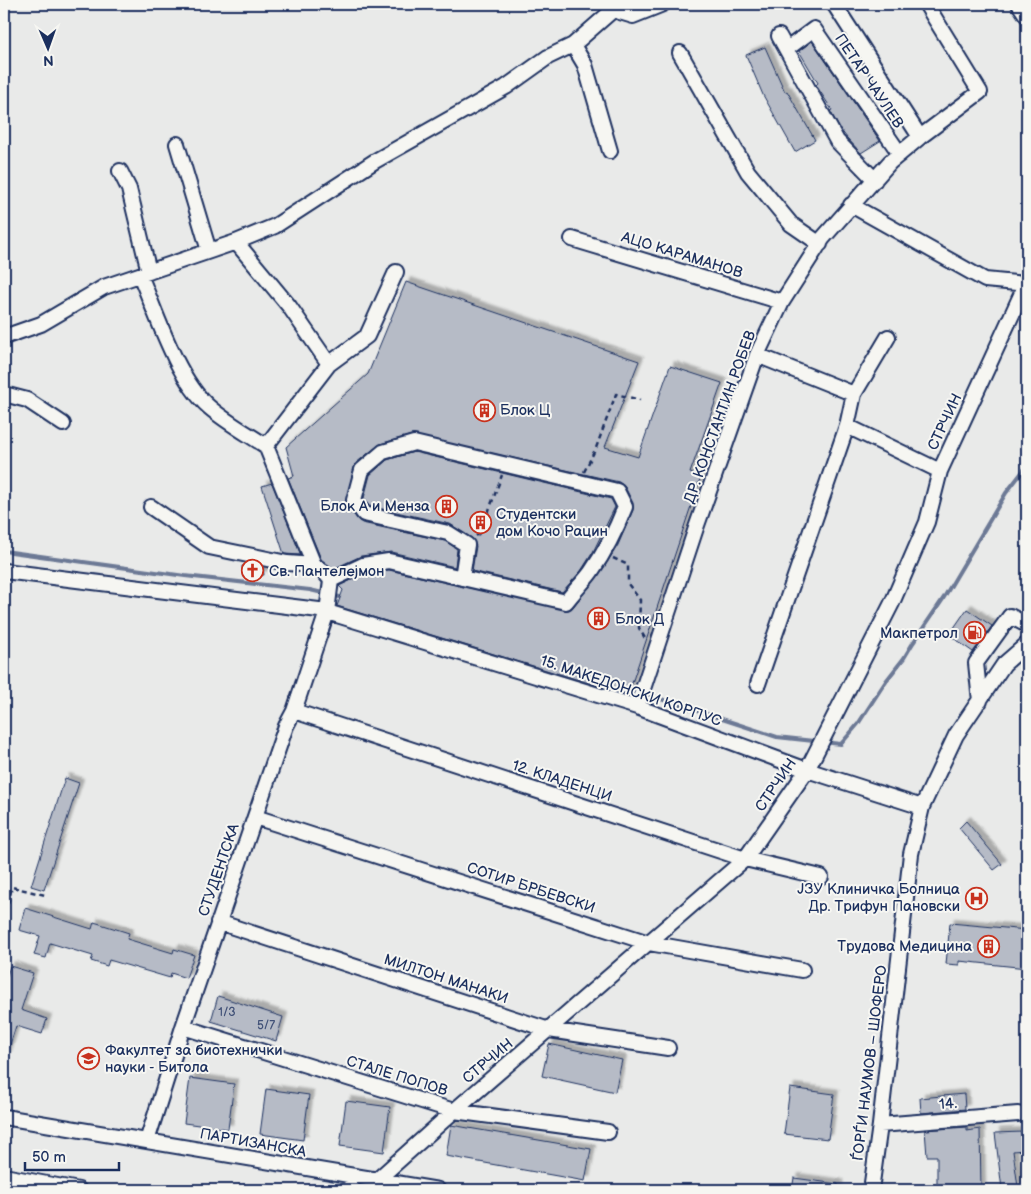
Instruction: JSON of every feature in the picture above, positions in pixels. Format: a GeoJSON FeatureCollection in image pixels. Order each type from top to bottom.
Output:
{"type":"FeatureCollection","features":[{"type":"Feature","properties":{"kind":"street"},"geometry":{"type":"LineString","coordinates":[[4,337],[41,324],[104,287],[236,242],[275,226],[375,161],[506,86],[548,56],[573,45],[613,10],[633,16],[663,4]]}},
{"type":"Feature","properties":{"kind":"street","name":"ПЕТАР ЧАУЛЕВ"},"geometry":{"type":"LineString","coordinates":[[834,4],[920,137]]}},
{"type":"Feature","properties":{"kind":"street","name":"ДР. КОНСТАНТИН РОБЕВ"},"geometry":{"type":"LineString","coordinates":[[637,707],[757,355],[782,302],[820,244],[851,204],[900,154],[980,92],[926,4]]}},
{"type":"Feature","properties":{"kind":"street"},"geometry":{"type":"LineString","coordinates":[[1020,4],[1027,16]]}},
{"type":"Feature","properties":{"kind":"street","name":"ПЕТАР ЧАУЛЕВ"},"geometry":{"type":"LineString","coordinates":[[786,49],[814,29],[900,154]]}},
{"type":"Feature","properties":{"kind":"street"},"geometry":{"type":"LineString","coordinates":[[779,36],[837,141],[875,180]]}},
{"type":"Feature","properties":{"kind":"street"},"geometry":{"type":"LineString","coordinates":[[573,45],[585,65],[610,151]]}},
{"type":"Feature","properties":{"kind":"street"},"geometry":{"type":"LineString","coordinates":[[680,53],[748,172],[791,224],[820,244]]}},
{"type":"Feature","properties":{"kind":"street"},"geometry":{"type":"LineString","coordinates":[[177,144],[209,251]]}},
{"type":"Feature","properties":{"kind":"street"},"geometry":{"type":"LineString","coordinates":[[120,171],[129,188],[145,274],[177,362],[196,394],[209,408],[266,446],[314,565]]}},
{"type":"Feature","properties":{"kind":"street"},"geometry":{"type":"LineString","coordinates":[[851,204],[985,280],[1026,289]]}},
{"type":"Feature","properties":{"kind":"street","name":"АЦО КАРАМАНОВ"},"geometry":{"type":"LineString","coordinates":[[572,240],[782,302]]}},
{"type":"Feature","properties":{"kind":"street"},"geometry":{"type":"LineString","coordinates":[[236,242],[289,306],[329,364]]}},
{"type":"Feature","properties":{"kind":"street"},"geometry":{"type":"LineString","coordinates":[[266,446],[329,364],[367,336],[396,272]]}},
{"type":"Feature","properties":{"kind":"street","name":"СТРЧИН"},"geometry":{"type":"LineString","coordinates":[[376,1180],[745,859],[807,770],[892,603],[927,522],[940,471],[1026,289]]}},
{"type":"Feature","properties":{"kind":"street"},"geometry":{"type":"LineString","coordinates":[[758,684],[846,426],[854,394],[888,338]]}},
{"type":"Feature","properties":{"kind":"street"},"geometry":{"type":"LineString","coordinates":[[757,355],[854,394]]}},
{"type":"Feature","properties":{"kind":"street"},"geometry":{"type":"LineString","coordinates":[[4,394],[27,400],[63,424]]}},
{"type":"Feature","properties":{"kind":"street"},"geometry":{"type":"LineString","coordinates":[[846,426],[940,471]]}},
{"type":"Feature","properties":{"kind":"street"},"geometry":{"type":"LineString","coordinates":[[151,507],[209,547],[287,563],[314,565],[324,572],[331,581],[363,565],[389,561],[462,578],[566,602],[590,573],[602,554],[615,532],[625,507],[617,491],[414,443],[383,452],[362,470],[354,500],[364,514],[448,533],[467,545],[462,578]]}},
{"type":"Feature","properties":{"kind":"street"},"geometry":{"type":"LineString","coordinates":[[4,571],[327,611]]}},
{"type":"Feature","properties":{"kind":"street","name":"СТУДЕНТСКА"},"geometry":{"type":"LineString","coordinates":[[147,1141],[218,922],[286,726],[294,711],[327,611],[331,581]]}},
{"type":"Feature","properties":{"kind":"street","name":"15. МАКЕДОНСКИ КОРПУС"},"geometry":{"type":"LineString","coordinates":[[327,611],[637,707],[807,770],[922,807]]}},
{"type":"Feature","properties":{"kind":"street"},"geometry":{"type":"LineString","coordinates":[[980,700],[976,663],[1010,616],[1027,625]]}},
{"type":"Feature","properties":{"kind":"street","name":"ЃОРЃИ НАУМОВ – ШОФЕРО"},"geometry":{"type":"LineString","coordinates":[[871,1190],[911,854],[922,807],[956,735],[1004,664],[1027,644]]}},
{"type":"Feature","properties":{"kind":"street","name":"12. КЛАДЕНЦИ"},"geometry":{"type":"LineString","coordinates":[[294,711],[745,859],[821,876]]}},
{"type":"Feature","properties":{"kind":"street","name":"СОТИР БРБЕВСКИ"},"geometry":{"type":"LineString","coordinates":[[255,817],[649,943],[802,970]]}},
{"type":"Feature","properties":{"kind":"street","name":"МИЛТОН МАНАКИ"},"geometry":{"type":"LineString","coordinates":[[218,922],[549,1030],[668,1048]]}},
{"type":"Feature","properties":{"kind":"street","name":"СТАЛЕ ПОПОВ"},"geometry":{"type":"LineString","coordinates":[[183,1027],[454,1111],[608,1132]]}},
{"type":"Feature","properties":{"kind":"street","name":"14."},"geometry":{"type":"LineString","coordinates":[[880,1126],[1018,1114]]}},
{"type":"Feature","properties":{"kind":"street","name":"ПАРТИЗАНСКА"},"geometry":{"type":"LineString","coordinates":[[4,1117],[438,1190]]}},
{"type":"Feature","properties":{"kind":"street"},"geometry":{"type":"LineString","coordinates":[[4,1176],[79,1190]]}},
{"type":"Feature","properties":{"kind":"street"},"geometry":{"type":"LineString","coordinates":[[350,1190],[353,1176]]}},
{"type":"Feature","properties":{"kind":"path"},"geometry":{"type":"LineString","coordinates":[[579,482],[596,448],[616,394],[640,400]]}},
{"type":"Feature","properties":{"kind":"path"},"geometry":{"type":"LineString","coordinates":[[481,532],[495,491]]}},
{"type":"Feature","properties":{"kind":"path"},"geometry":{"type":"LineString","coordinates":[[602,554],[628,565],[628,584],[640,600],[639,628],[652,661]]}},
{"type":"Feature","properties":{"kind":"path"},"geometry":{"type":"LineString","coordinates":[[4,920],[12,887],[45,895]]}},
{"type":"Feature","properties":{"kind":"building"},"geometry":{"type":"Polygon","coordinates":[[[812,41],[880,141],[861,153],[840,129],[830,111],[832,110],[816,85],[818,83],[799,51],[812,41]]]}},
{"type":"Feature","properties":{"kind":"building"},"geometry":{"type":"Polygon","coordinates":[[[765,47],[785,92],[787,91],[815,140],[795,152],[763,95],[746,55],[765,47]]]}},
{"type":"Feature","properties":{"kind":"building","name":"Студентски дом Кочо Рацин"},"geometry":{"type":"Polygon","coordinates":[[[406,282],[639,361],[605,447],[638,457],[670,366],[722,383],[690,473],[701,476],[628,695],[337,606],[343,590],[339,586],[366,573],[389,570],[568,610],[573,607],[603,569],[618,545],[633,510],[633,503],[625,487],[619,482],[412,435],[380,444],[356,463],[346,502],[357,519],[362,523],[445,541],[457,549],[455,567],[391,552],[361,556],[333,569],[321,559],[288,478],[294,476],[286,447],[368,374],[406,282]]]}},
{"type":"Feature","properties":{"kind":"building"},"geometry":{"type":"Polygon","coordinates":[[[414,452],[611,499],[615,507],[593,552],[581,571],[562,592],[472,571],[476,546],[472,538],[450,524],[369,506],[364,498],[370,475],[387,460],[414,452]]]}},
{"type":"Feature","properties":{"kind":"building"},"geometry":{"type":"Polygon","coordinates":[[[272,483],[301,555],[284,554],[262,486],[272,483]]]}},
{"type":"Feature","properties":{"kind":"building","name":"Св. Пантелејмон"},"geometry":{"type":"Polygon","coordinates":[[[254,565],[263,567],[264,575],[243,577],[242,566],[254,565]]]}},
{"type":"Feature","properties":{"kind":"building","name":"Макпетрол"},"geometry":{"type":"Polygon","coordinates":[[[967,609],[992,626],[973,652],[949,635],[967,609]]]}},
{"type":"Feature","properties":{"kind":"building"},"geometry":{"type":"Polygon","coordinates":[[[65,778],[79,783],[44,890],[31,886],[65,778]]]}},
{"type":"Feature","properties":{"kind":"building"},"geometry":{"type":"Polygon","coordinates":[[[966,821],[1002,864],[994,870],[959,828],[966,821]]]}},
{"type":"Feature","properties":{"kind":"building"},"geometry":{"type":"Polygon","coordinates":[[[25,908],[92,929],[94,922],[129,933],[127,939],[173,953],[174,949],[194,955],[186,978],[171,973],[170,978],[109,960],[107,966],[91,961],[93,956],[50,943],[46,958],[34,955],[40,936],[19,930],[25,908]]]}},
{"type":"Feature","properties":{"kind":"building","name":"Трудова Медицина"},"geometry":{"type":"Polygon","coordinates":[[[950,923],[1027,930],[1027,968],[959,961],[959,965],[946,964],[950,923]]]}},
{"type":"Feature","properties":{"kind":"building"},"geometry":{"type":"Polygon","coordinates":[[[10,966],[33,973],[21,1010],[47,1019],[42,1034],[16,1026],[6,1057],[4,1057],[4,985],[10,966]]]}},
{"type":"Feature","properties":{"kind":"building"},"geometry":{"type":"Polygon","coordinates":[[[218,996],[283,1017],[276,1041],[211,1021],[218,996]]]}},
{"type":"Feature","properties":{"kind":"building"},"geometry":{"type":"Polygon","coordinates":[[[549,1044],[622,1060],[615,1092],[542,1076],[549,1044]]]}},
{"type":"Feature","properties":{"kind":"building"},"geometry":{"type":"Polygon","coordinates":[[[190,1078],[234,1084],[228,1129],[184,1123],[190,1078]]]}},
{"type":"Feature","properties":{"kind":"building"},"geometry":{"type":"Polygon","coordinates":[[[790,1088],[834,1094],[828,1139],[784,1134],[790,1088]]]}},
{"type":"Feature","properties":{"kind":"building"},"geometry":{"type":"Polygon","coordinates":[[[266,1089],[309,1095],[303,1140],[260,1134],[266,1089]]]}},
{"type":"Feature","properties":{"kind":"building"},"geometry":{"type":"Polygon","coordinates":[[[964,1094],[965,1109],[921,1113],[920,1098],[964,1094]]]}},
{"type":"Feature","properties":{"kind":"building"},"geometry":{"type":"Polygon","coordinates":[[[346,1101],[390,1107],[384,1152],[340,1146],[346,1101]]]}},
{"type":"Feature","properties":{"kind":"building"},"geometry":{"type":"Polygon","coordinates":[[[451,1125],[591,1149],[585,1181],[446,1156],[451,1125]]]}},
{"type":"Feature","properties":{"kind":"building"},"geometry":{"type":"Polygon","coordinates":[[[967,1127],[967,1131],[980,1129],[981,1190],[937,1190],[937,1156],[927,1156],[925,1130],[967,1127]]]}},
{"type":"Feature","properties":{"kind":"building"},"geometry":{"type":"Polygon","coordinates":[[[1022,1132],[1024,1150],[1013,1151],[1018,1187],[1002,1189],[995,1133],[1022,1132]]]}},
{"type":"Feature","properties":{"kind":"building"},"geometry":{"type":"Polygon","coordinates":[[[794,1178],[838,1184],[838,1190],[792,1190],[794,1178]]]}},
{"type":"Feature","properties":{"kind":"waterway"},"geometry":{"type":"LineString","coordinates":[[627,688],[777,737],[841,744],[858,724],[886,681],[904,658],[943,599],[1006,493],[1027,466]]}},
{"type":"Feature","properties":{"kind":"waterway"},"geometry":{"type":"LineString","coordinates":[[4,551],[185,576],[310,590],[344,598]]}},
{"type":"Feature","properties":{"kind":"place","name":"Блок Ц"},"geometry":{"type":"Point","coordinates":[484,410]}},
{"type":"Feature","properties":{"kind":"place","name":"Блок А и Менза"},"geometry":{"type":"Point","coordinates":[446,506]}},
{"type":"Feature","properties":{"kind":"place","name":"Студентски дом Кочо Рацин"},"geometry":{"type":"Point","coordinates":[480,523]}},
{"type":"Feature","properties":{"kind":"place","name":"Св. Пантелејмон"},"geometry":{"type":"Point","coordinates":[253,571]}},
{"type":"Feature","properties":{"kind":"place","name":"Блок Д"},"geometry":{"type":"Point","coordinates":[599,619]}},
{"type":"Feature","properties":{"kind":"place","name":"Макпетрол"},"geometry":{"type":"Point","coordinates":[974,633]}},
{"type":"Feature","properties":{"kind":"place","name":"ЈЗУ Клиничка Болница Др. Трифун Пановски"},"geometry":{"type":"Point","coordinates":[976,898]}},
{"type":"Feature","properties":{"kind":"place","name":"Трудова Медицина"},"geometry":{"type":"Point","coordinates":[988,946]}},
{"type":"Feature","properties":{"kind":"place","name":"Факултет за биотехнички науки - Битола"},"geometry":{"type":"Point","coordinates":[89,1059]}}]}
